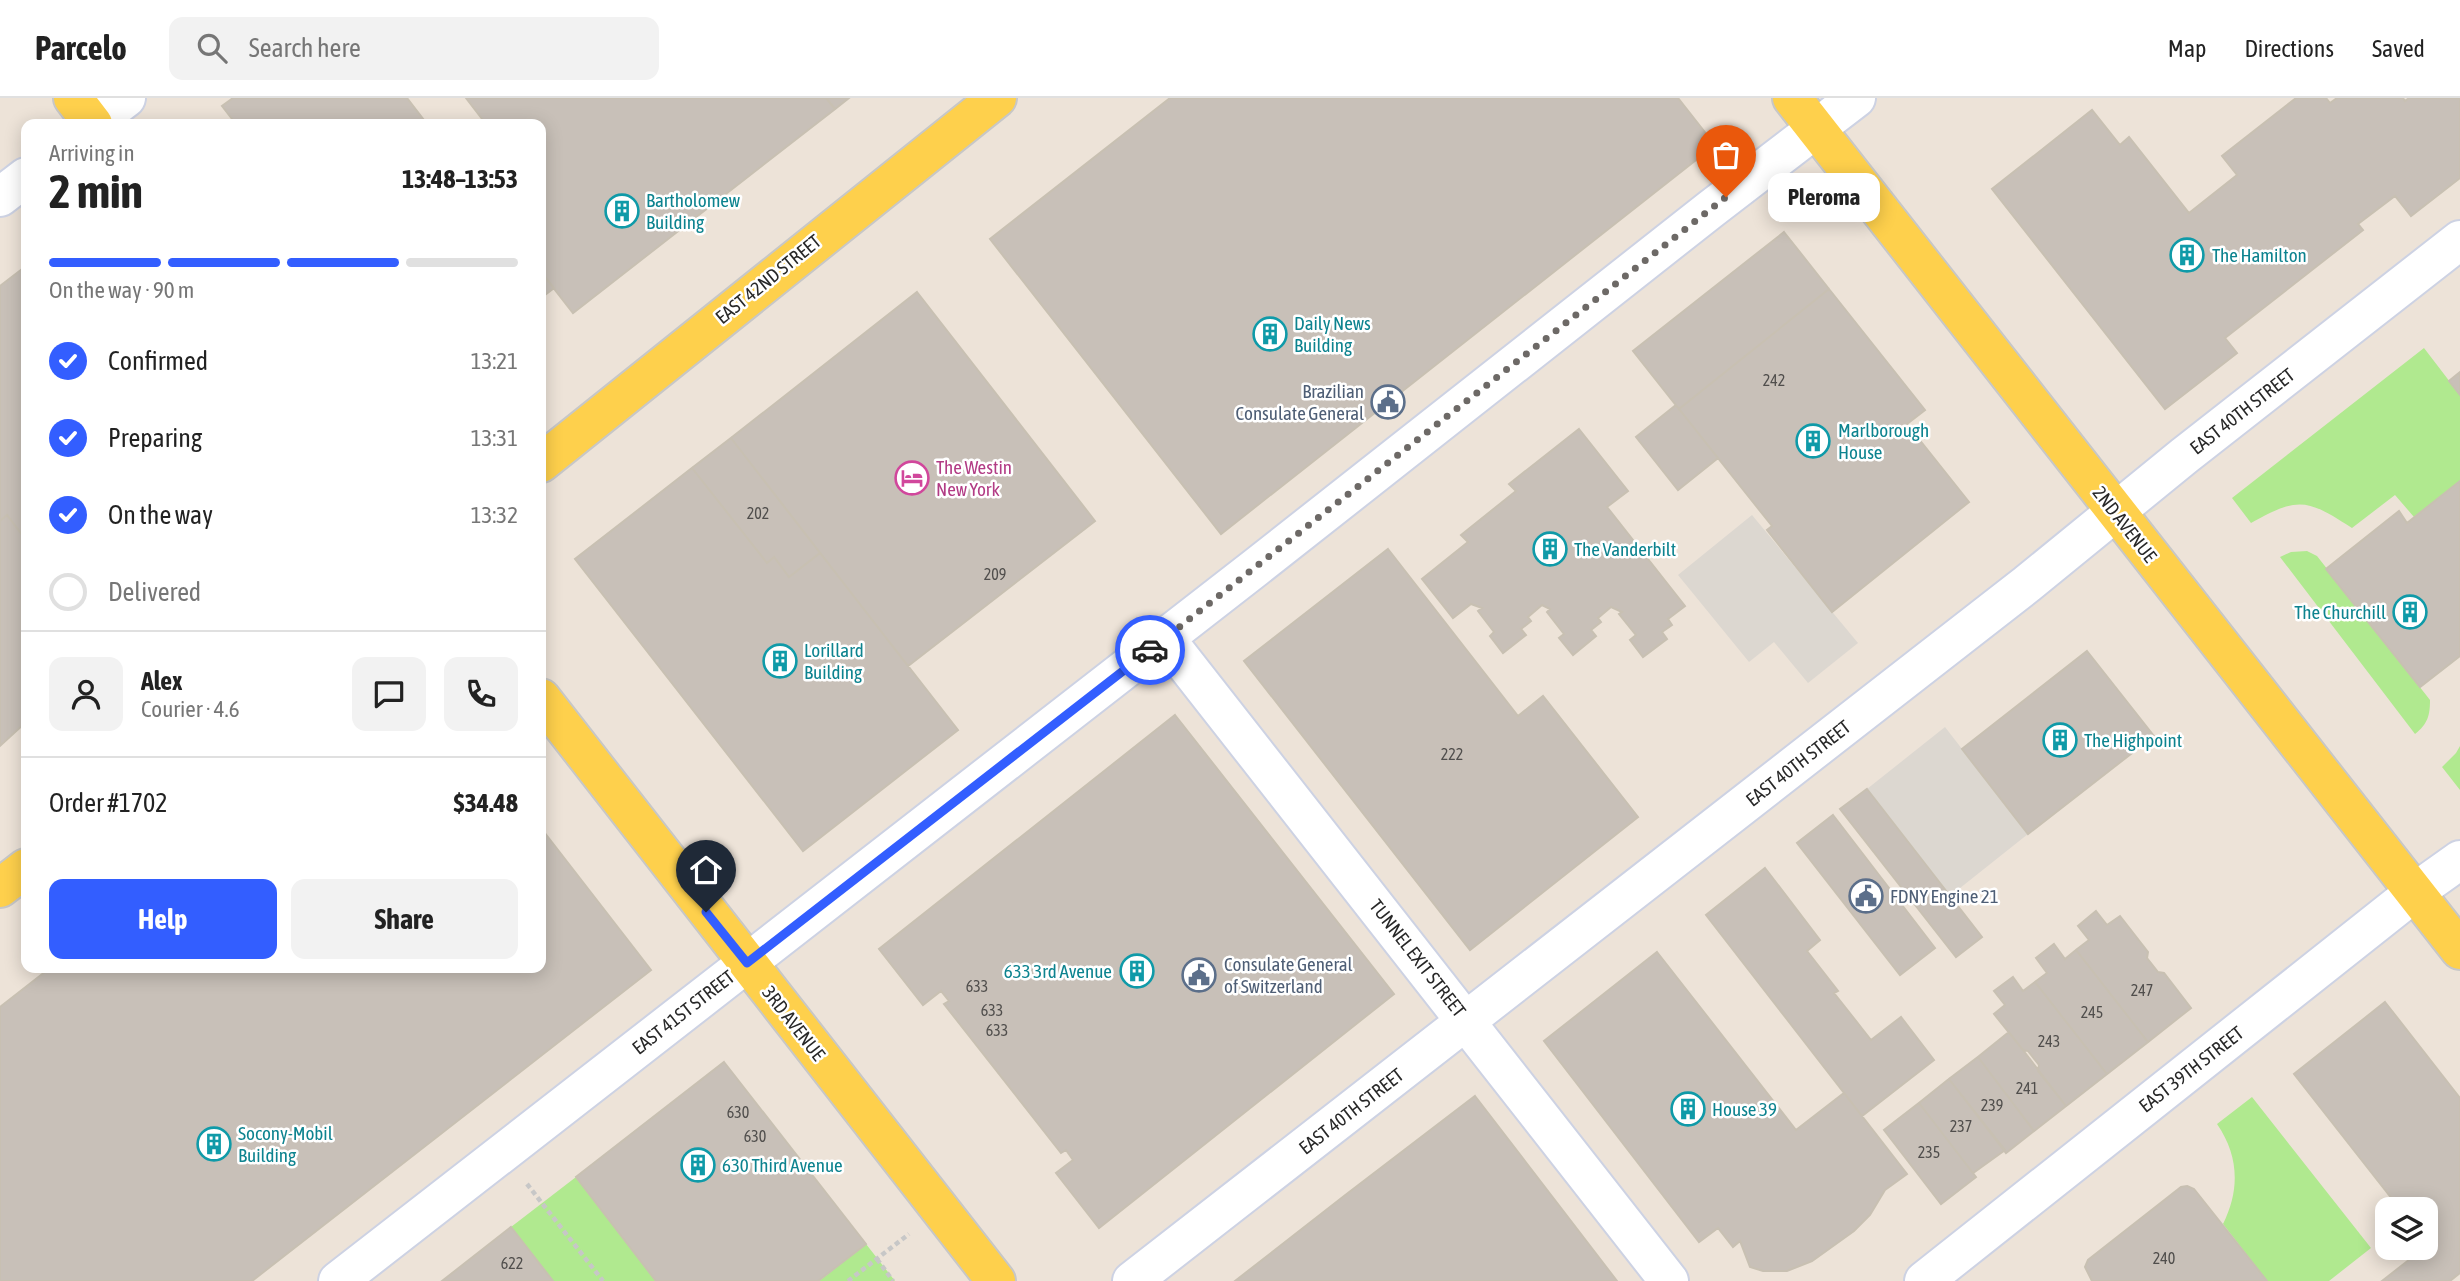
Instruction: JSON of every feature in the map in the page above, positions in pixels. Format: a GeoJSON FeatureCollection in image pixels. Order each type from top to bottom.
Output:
{"type":"FeatureCollection","features":[{"type":"Feature","properties":{"kind":"main road"},"geometry":{"type":"LineString","coordinates":[[73,98],[88,119]]}},
{"type":"Feature","properties":{"kind":"main road","name":"EAST 42ND STREET"},"geometry":{"type":"LineString","coordinates":[[546,459],[997,98]]}},
{"type":"Feature","properties":{"kind":"main road","name":"2ND AVENUE"},"geometry":{"type":"LineString","coordinates":[[1792,98],[2460,950]]}},
{"type":"Feature","properties":{"kind":"main road","name":"3RD AVENUE"},"geometry":{"type":"LineString","coordinates":[[546,704],[996,1281]]}},
{"type":"Feature","properties":{"kind":"main road"},"geometry":{"type":"LineString","coordinates":[[0,888],[21,872]]}},
{"type":"Feature","properties":{"kind":"street"},"geometry":{"type":"LineString","coordinates":[[99,119],[126,98]]}},
{"type":"Feature","properties":{"kind":"street","name":"EAST 41ST STREET"},"geometry":{"type":"LineString","coordinates":[[338,1281],[1856,98]]}},
{"type":"Feature","properties":{"kind":"street"},"geometry":{"type":"LineString","coordinates":[[0,197],[21,181]]}},
{"type":"Feature","properties":{"kind":"street","name":"EAST 40TH STREET"},"geometry":{"type":"LineString","coordinates":[[1132,1281],[1468,1021],[2460,240]]}},
{"type":"Feature","properties":{"kind":"street","name":"TUNNEL EXIT STREET"},"geometry":{"type":"LineString","coordinates":[[1165,638],[1468,1021],[1669,1281]]}},
{"type":"Feature","properties":{"kind":"street","name":"EAST 39TH STREET"},"geometry":{"type":"LineString","coordinates":[[1924,1281],[2415,892],[2460,860]]}},
{"type":"Feature","properties":{"kind":"path"},"geometry":{"type":"LineString","coordinates":[[502,1153],[603,1281]]}},
{"type":"Feature","properties":{"kind":"path"},"geometry":{"type":"LineString","coordinates":[[848,1281],[940,1209]]}},
{"type":"Feature","properties":{"kind":"path"},"geometry":{"type":"LineString","coordinates":[[877,1259],[893,1281]]}},
{"type":"Feature","properties":{"kind":"green space"},"geometry":{"type":"Polygon","coordinates":[[[2424,348],[2460,395],[2460,481],[2414,517],[2395,495],[2352,528],[2324,511],[2303,504],[2281,508],[2251,523],[2232,498],[2424,348]]]}},
{"type":"Feature","properties":{"kind":"green space"},"geometry":{"type":"Polygon","coordinates":[[[2307,551],[2317,556],[2430,700],[2427,719],[2415,734],[2280,557],[2291,552],[2307,551]]]}},
{"type":"Feature","properties":{"kind":"green space"},"geometry":{"type":"Polygon","coordinates":[[[2460,746],[2460,790],[2442,767],[2460,746]]]}},
{"type":"Feature","properties":{"kind":"green space"},"geometry":{"type":"Polygon","coordinates":[[[2252,1097],[2371,1248],[2329,1281],[2267,1281],[2223,1224],[2232,1199],[2235,1173],[2230,1148],[2217,1124],[2252,1097]]]}},
{"type":"Feature","properties":{"kind":"green space"},"geometry":{"type":"Polygon","coordinates":[[[576,1177],[656,1281],[553,1281],[511,1227],[576,1177]]]}},
{"type":"Feature","properties":{"kind":"green space"},"geometry":{"type":"Polygon","coordinates":[[[866,1244],[895,1281],[819,1281],[866,1244]]]}},
{"type":"Feature","properties":{"kind":"shaded area"},"geometry":{"type":"Polygon","coordinates":[[[1752,515],[1858,643],[1808,683],[1774,642],[1749,662],[1678,575],[1752,515]]]}},
{"type":"Feature","properties":{"kind":"shaded area"},"geometry":{"type":"Polygon","coordinates":[[[1945,727],[2028,834],[1950,896],[1867,789],[1945,727]]]}},
{"type":"Feature","properties":{"kind":"building"},"geometry":{"type":"Polygon","coordinates":[[[233,98],[407,98],[423,119],[232,119],[222,106],[233,98]]]}},
{"type":"Feature","properties":{"kind":"building","name":"Bartholomew Building"},"geometry":{"type":"Polygon","coordinates":[[[466,98],[826,98],[835,109],[573,313],[546,278],[546,119],[482,119],[466,98]]]}},
{"type":"Feature","properties":{"kind":"building"},"geometry":{"type":"Polygon","coordinates":[[[826,98],[849,98],[835,109],[826,98]]]}},
{"type":"Feature","properties":{"kind":"building","name":"Daily News Building"},"geometry":{"type":"Polygon","coordinates":[[[1170,98],[1678,98],[1715,145],[1221,534],[990,239],[1170,98]]]}},
{"type":"Feature","properties":{"kind":"building","name":"The Hamilton"},"geometry":{"type":"Polygon","coordinates":[[[2296,98],[2326,98],[2330,103],[2337,98],[2403,98],[2405,101],[2409,98],[2460,98],[2460,178],[2411,216],[2395,196],[2358,224],[2363,230],[2225,338],[2237,353],[2165,409],[1992,189],[2092,110],[2120,145],[2129,137],[2189,213],[2237,175],[2222,156],[2296,98]]]}},
{"type":"Feature","properties":{"kind":"building"},"geometry":{"type":"Polygon","coordinates":[[[1784,232],[1829,289],[1679,409],[1633,351],[1784,232]]]}},
{"type":"Feature","properties":{"kind":"building"},"geometry":{"type":"Polygon","coordinates":[[[21,270],[21,533],[7,515],[0,521],[0,286],[21,270]]]}},
{"type":"Feature","properties":{"kind":"building"},"geometry":{"type":"Polygon","coordinates":[[[546,278],[554,288],[546,294],[546,278]]]}},
{"type":"Feature","properties":{"kind":"building","name":"Marlborough House"},"geometry":{"type":"Polygon","coordinates":[[[1829,289],[1925,410],[1907,424],[1969,502],[1832,612],[1767,530],[1772,526],[1679,409],[1829,289]]]}},
{"type":"Feature","properties":{"kind":"building","name":"The Westin New York"},"geometry":{"type":"Polygon","coordinates":[[[917,292],[1095,521],[908,666],[731,438],[917,292]]]}},
{"type":"Feature","properties":{"kind":"building"},"geometry":{"type":"Polygon","coordinates":[[[2460,372],[2460,395],[2449,381],[2460,372]]]}},
{"type":"Feature","properties":{"kind":"building"},"geometry":{"type":"Polygon","coordinates":[[[1676,405],[1718,458],[1678,490],[1636,437],[1676,405]]]}},
{"type":"Feature","properties":{"kind":"building","name":"The Vanderbilt"},"geometry":{"type":"Polygon","coordinates":[[[1579,429],[1628,491],[1607,507],[1685,606],[1668,619],[1672,625],[1662,632],[1667,639],[1643,657],[1630,640],[1636,635],[1619,614],[1622,612],[1611,607],[1598,618],[1601,622],[1591,630],[1596,636],[1573,655],[1559,638],[1564,634],[1547,612],[1550,609],[1542,605],[1528,617],[1531,621],[1521,629],[1526,635],[1503,653],[1490,636],[1494,632],[1478,611],[1482,608],[1471,604],[1453,618],[1422,579],[1468,542],[1461,535],[1516,491],[1509,484],[1579,429]]]}},
{"type":"Feature","properties":{"kind":"building"},"geometry":{"type":"Polygon","coordinates":[[[731,438],[820,553],[789,577],[774,557],[767,563],[692,468],[731,438]]]}},
{"type":"Feature","properties":{"kind":"building","name":"Lorillard Building"},"geometry":{"type":"Polygon","coordinates":[[[692,468],[767,563],[774,557],[789,577],[820,553],[958,730],[803,851],[575,559],[692,468]]]}},
{"type":"Feature","properties":{"kind":"building","name":"The Churchill"},"geometry":{"type":"Polygon","coordinates":[[[2460,481],[2460,656],[2420,687],[2326,569],[2399,511],[2407,523],[2460,481]]]}},
{"type":"Feature","properties":{"kind":"building"},"geometry":{"type":"Polygon","coordinates":[[[7,515],[21,533],[21,727],[0,746],[0,521],[7,515]]]}},
{"type":"Feature","properties":{"kind":"building"},"geometry":{"type":"Polygon","coordinates":[[[1388,549],[1518,716],[1543,696],[1638,817],[1470,950],[1244,661],[1388,549]]]}},
{"type":"Feature","properties":{"kind":"building","name":"The Highpoint"},"geometry":{"type":"Polygon","coordinates":[[[2087,651],[2154,736],[2028,834],[1962,749],[2087,651]]]}},
{"type":"Feature","properties":{"kind":"building","name":"633 3rd Avenue"},"geometry":{"type":"Polygon","coordinates":[[[1175,715],[1394,994],[1099,1228],[1056,1173],[1073,1160],[1066,1150],[1061,1153],[944,1004],[949,1001],[941,991],[923,1005],[879,949],[1175,715]]]}},
{"type":"Feature","properties":{"kind":"building"},"geometry":{"type":"Polygon","coordinates":[[[1867,789],[1982,937],[1956,957],[1840,809],[1867,789]]]}},
{"type":"Feature","properties":{"kind":"building","name":"FDNY Engine 21"},"geometry":{"type":"Polygon","coordinates":[[[1833,815],[1935,948],[1900,975],[1797,843],[1833,815]]]}},
{"type":"Feature","properties":{"kind":"building","name":"Socony-Mobil Building"},"geometry":{"type":"Polygon","coordinates":[[[546,834],[651,970],[252,1281],[0,1281],[0,1007],[44,973],[546,973],[546,834]]]}},
{"type":"Feature","properties":{"kind":"building"},"geometry":{"type":"Polygon","coordinates":[[[1765,868],[1820,940],[1807,951],[1838,991],[1834,993],[1871,1040],[1901,1017],[1934,1060],[1862,1116],[1706,915],[1765,868]]]}},
{"type":"Feature","properties":{"kind":"building"},"geometry":{"type":"Polygon","coordinates":[[[2096,911],[2107,925],[2120,916],[2148,952],[2147,958],[2158,972],[2164,973],[2191,1008],[2148,1042],[2076,950],[2089,940],[2078,926],[2096,911]]]}},
{"type":"Feature","properties":{"kind":"building"},"geometry":{"type":"Polygon","coordinates":[[[2054,944],[2065,959],[2076,950],[2148,1042],[2107,1074],[2035,982],[2047,973],[2036,958],[2054,944]]]}},
{"type":"Feature","properties":{"kind":"building","name":"House 39"},"geometry":{"type":"Polygon","coordinates":[[[1657,952],[1796,1130],[1844,1093],[1907,1174],[1885,1190],[1870,1215],[1854,1231],[1812,1261],[1787,1271],[1763,1271],[1750,1267],[1740,1241],[1733,1247],[1718,1228],[1699,1242],[1544,1041],[1657,952]]]}},
{"type":"Feature","properties":{"kind":"building"},"geometry":{"type":"Polygon","coordinates":[[[2013,977],[2023,991],[2035,982],[2107,1074],[2066,1106],[2038,1071],[2039,1065],[1994,1014],[2005,1005],[1994,991],[2013,977]]]}},
{"type":"Feature","properties":{"kind":"building"},"geometry":{"type":"Polygon","coordinates":[[[2385,1002],[2460,1098],[2460,1273],[2450,1281],[2382,1281],[2409,1260],[2438,1260],[2438,1197],[2391,1197],[2294,1074],[2385,1002]]]}},
{"type":"Feature","properties":{"kind":"building"},"geometry":{"type":"Polygon","coordinates":[[[2009,1032],[2066,1106],[2034,1131],[1978,1057],[2009,1032]]]}},
{"type":"Feature","properties":{"kind":"building"},"geometry":{"type":"Polygon","coordinates":[[[1978,1057],[2034,1131],[2006,1153],[1949,1079],[1978,1057]]]}},
{"type":"Feature","properties":{"kind":"building","name":"630 Third Avenue"},"geometry":{"type":"Polygon","coordinates":[[[724,1062],[866,1244],[818,1281],[656,1281],[576,1177],[724,1062]]]}},
{"type":"Feature","properties":{"kind":"building"},"geometry":{"type":"Polygon","coordinates":[[[1949,1079],[2005,1150],[1973,1173],[1919,1103],[1949,1079]]]}},
{"type":"Feature","properties":{"kind":"building"},"geometry":{"type":"Polygon","coordinates":[[[1475,1096],[1617,1281],[1235,1281],[1344,1196],[1475,1096]]]}},
{"type":"Feature","properties":{"kind":"building"},"geometry":{"type":"Polygon","coordinates":[[[1919,1103],[1976,1177],[1941,1204],[1884,1130],[1919,1103]]]}},
{"type":"Feature","properties":{"kind":"building"},"geometry":{"type":"Polygon","coordinates":[[[2181,1187],[2194,1189],[2267,1281],[2092,1281],[2085,1267],[2088,1260],[2181,1187]]]}},
{"type":"Feature","properties":{"kind":"building"},"geometry":{"type":"Polygon","coordinates":[[[511,1227],[553,1281],[442,1281],[511,1227]]]}},
{"type":"Feature","properties":{"kind":"way so far"},"geometry":{"type":"LineString","coordinates":[[1150,650],[1726,197]]}},
{"type":"Feature","properties":{"kind":"place","name":"Pleroma"},"geometry":{"type":"Point","coordinates":[1726,197]}},
{"type":"Feature","properties":{"kind":"place","name":"Bartholomew Building"},"geometry":{"type":"Point","coordinates":[622,211]}},
{"type":"Feature","properties":{"kind":"place","name":"The Hamilton"},"geometry":{"type":"Point","coordinates":[2187,255]}},
{"type":"Feature","properties":{"kind":"place","name":"Daily News Building"},"geometry":{"type":"Point","coordinates":[1270,334]}},
{"type":"Feature","properties":{"kind":"place","name":"Brazilian Consulate General"},"geometry":{"type":"Point","coordinates":[1388,402]}},
{"type":"Feature","properties":{"kind":"place","name":"Marlborough House"},"geometry":{"type":"Point","coordinates":[1813,441]}},
{"type":"Feature","properties":{"kind":"place","name":"The Westin New York"},"geometry":{"type":"Point","coordinates":[912,478]}},
{"type":"Feature","properties":{"kind":"place","name":"The Vanderbilt"},"geometry":{"type":"Point","coordinates":[1550,549]}},
{"type":"Feature","properties":{"kind":"place","name":"The Churchill"},"geometry":{"type":"Point","coordinates":[2410,612]}},
{"type":"Feature","properties":{"kind":"place","name":"Lorillard Building"},"geometry":{"type":"Point","coordinates":[780,661]}},
{"type":"Feature","properties":{"kind":"place","name":"The Highpoint"},"geometry":{"type":"Point","coordinates":[2060,740]}},
{"type":"Feature","properties":{"kind":"place","name":"FDNY Engine 21"},"geometry":{"type":"Point","coordinates":[1866,896]}},
{"type":"Feature","properties":{"kind":"place","name":"633 3rd Avenue"},"geometry":{"type":"Point","coordinates":[1137,971]}},
{"type":"Feature","properties":{"kind":"place","name":"Consulate General of Switzerland"},"geometry":{"type":"Point","coordinates":[1199,975]}},
{"type":"Feature","properties":{"kind":"place","name":"House 39"},"geometry":{"type":"Point","coordinates":[1688,1109]}},
{"type":"Feature","properties":{"kind":"place","name":"Socony-Mobil Building"},"geometry":{"type":"Point","coordinates":[214,1144]}},
{"type":"Feature","properties":{"kind":"place","name":"630 Third Avenue"},"geometry":{"type":"Point","coordinates":[698,1165]}},
{"type":"Feature","properties":{"kind":"route"},"geometry":{"type":"LineString","coordinates":[[706,912],[747,963],[1150,650]]}}]}
